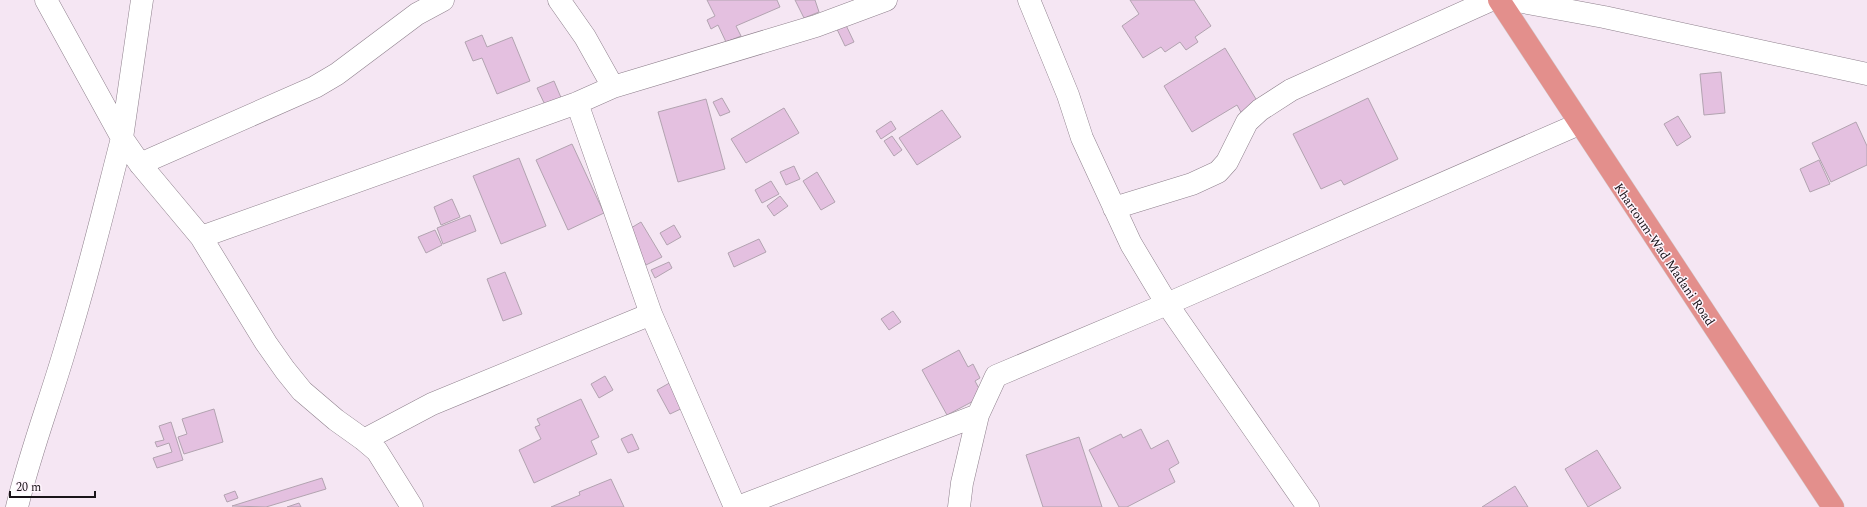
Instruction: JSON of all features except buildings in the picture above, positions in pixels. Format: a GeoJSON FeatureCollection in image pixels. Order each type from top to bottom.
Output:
{"type":"FeatureCollection","features":[{"type":"Feature","properties":{"kind":"highway","name":"Khartoum-Wad Madani Road"},"geometry":{"type":"LineString","coordinates":[[1499,0],[1579,124],[1833,507]]}},
{"type":"Feature","properties":{"kind":"street"},"geometry":{"type":"LineString","coordinates":[[46,0],[122,138],[140,164],[201,237],[266,344],[302,391],[336,420],[364,440],[376,452],[412,507]]}},
{"type":"Feature","properties":{"kind":"street"},"geometry":{"type":"LineString","coordinates":[[17,507],[25,476],[70,335],[122,138],[142,0]]}},
{"type":"Feature","properties":{"kind":"street"},"geometry":{"type":"LineString","coordinates":[[140,164],[315,87],[337,74],[417,14],[443,0]]}},
{"type":"Feature","properties":{"kind":"street"},"geometry":{"type":"LineString","coordinates":[[559,0],[585,37],[613,88]]}},
{"type":"Feature","properties":{"kind":"street"},"geometry":{"type":"LineString","coordinates":[[201,237],[577,103],[613,88],[816,26],[886,0]]}},
{"type":"Feature","properties":{"kind":"street"},"geometry":{"type":"LineString","coordinates":[[1029,0],[1068,95],[1082,138],[1132,244],[1167,304],[1302,504]]}},
{"type":"Feature","properties":{"kind":"street"},"geometry":{"type":"LineString","coordinates":[[1114,208],[1192,184],[1218,172],[1227,162],[1247,122],[1275,99],[1291,90],[1491,0]]}},
{"type":"Feature","properties":{"kind":"street"},"geometry":{"type":"LineString","coordinates":[[1512,0],[1604,16],[1867,74]]}},
{"type":"Feature","properties":{"kind":"street"},"geometry":{"type":"LineString","coordinates":[[577,103],[650,314],[734,507]]}},
{"type":"Feature","properties":{"kind":"street"},"geometry":{"type":"LineString","coordinates":[[959,507],[962,483],[978,415],[996,376],[1167,304],[1579,124]]}},
{"type":"Feature","properties":{"kind":"street"},"geometry":{"type":"LineString","coordinates":[[364,440],[432,404],[650,314]]}},
{"type":"Feature","properties":{"kind":"street"},"geometry":{"type":"LineString","coordinates":[[738,507],[978,415]]}}]}
